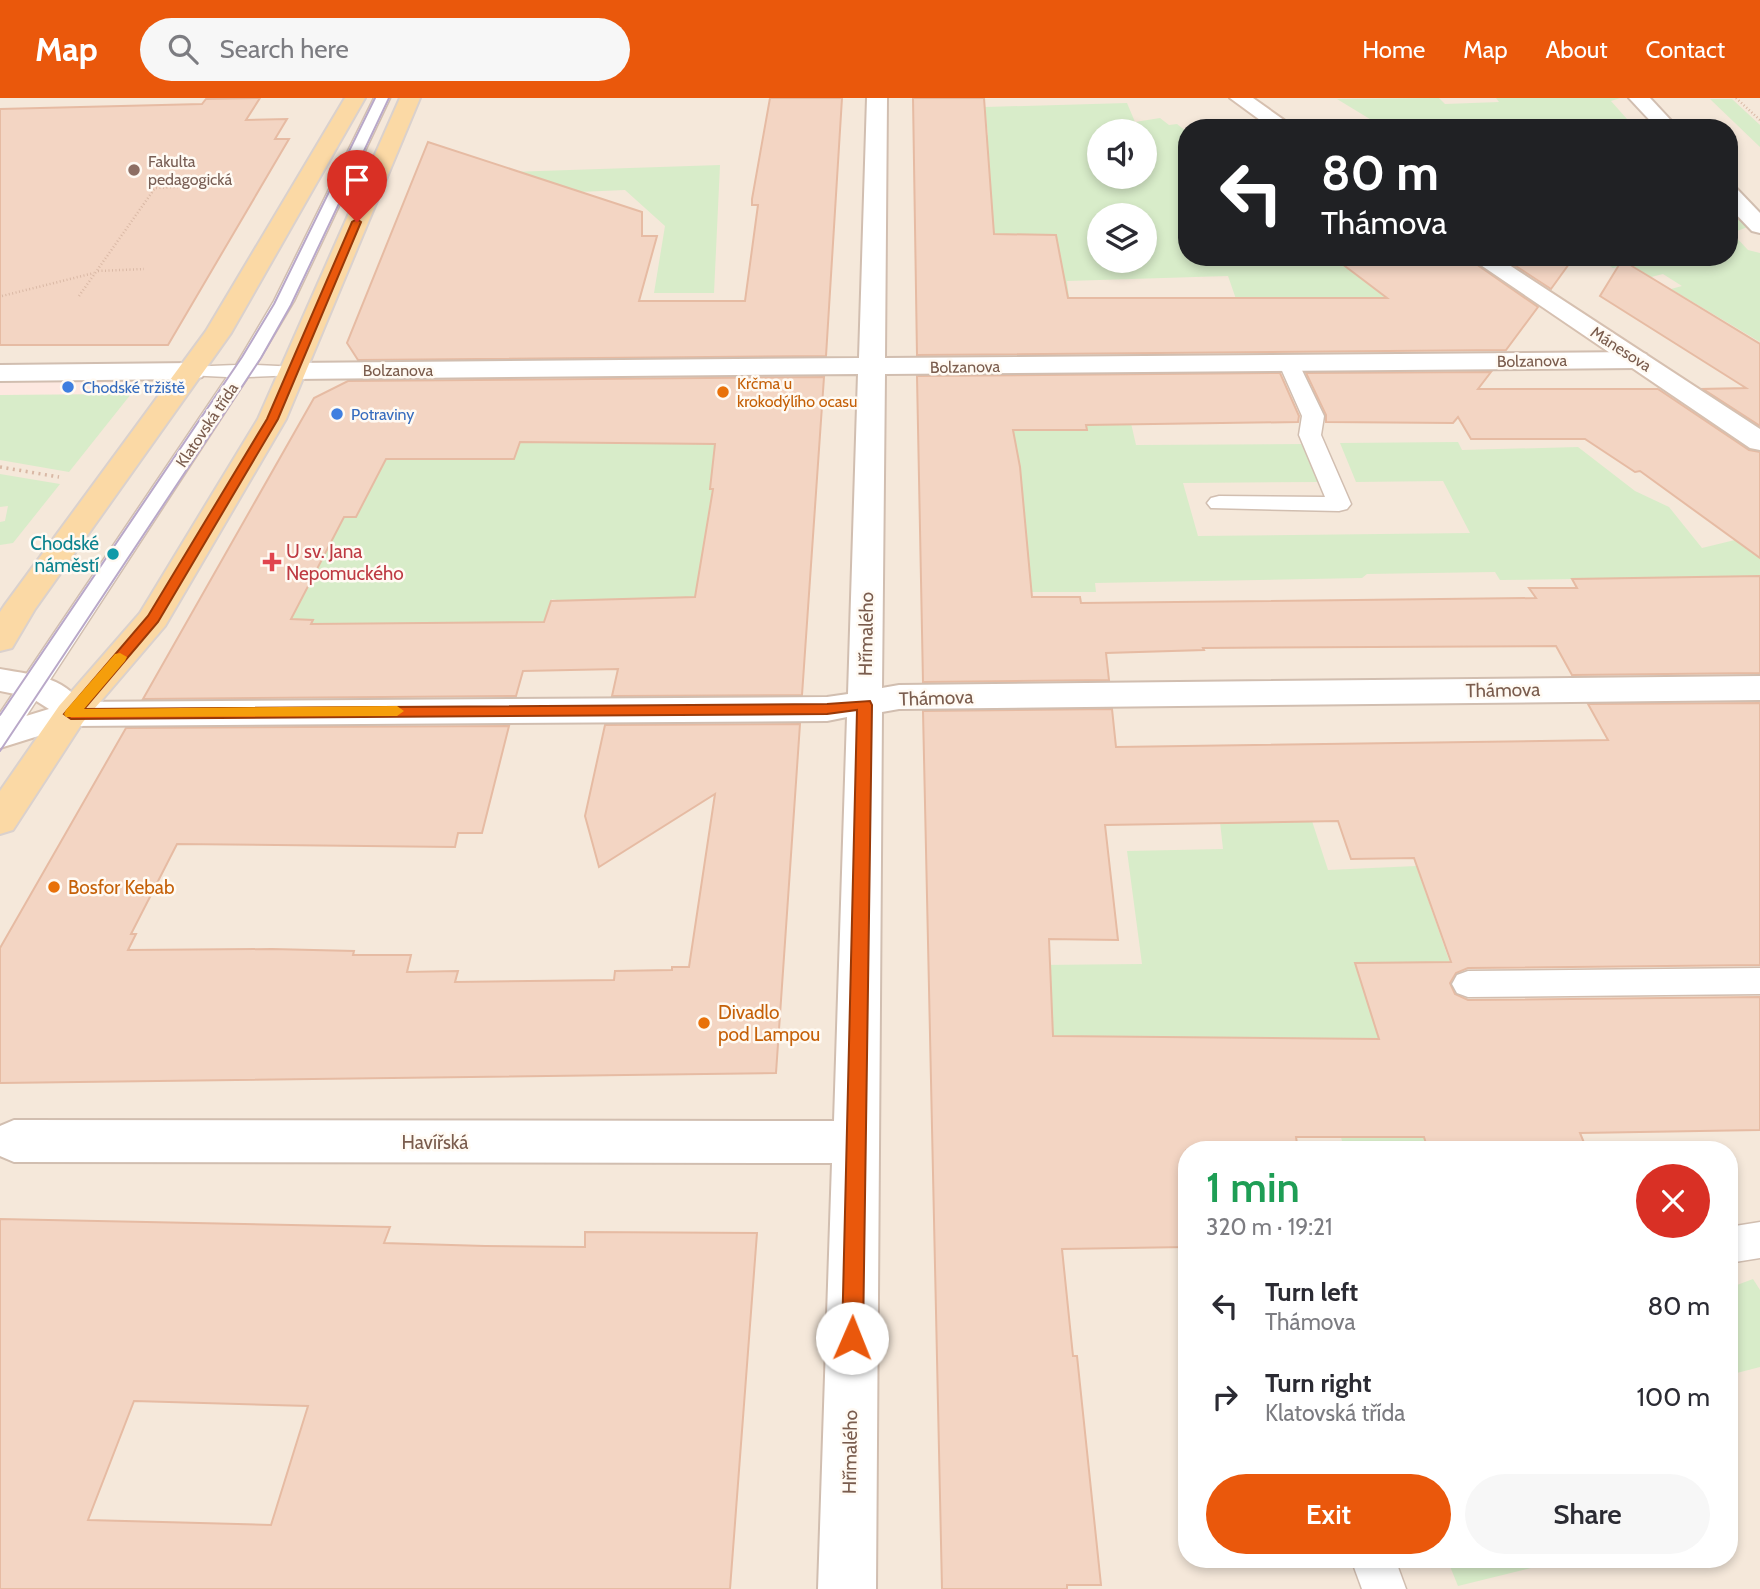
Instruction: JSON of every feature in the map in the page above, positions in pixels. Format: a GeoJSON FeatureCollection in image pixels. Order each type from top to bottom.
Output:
{"type":"FeatureCollection","features":[{"type":"Feature","properties":{"kind":"main road"},"geometry":{"type":"LineString","coordinates":[[0,820],[71,714],[153,619],[272,419],[410,98]]}},
{"type":"Feature","properties":{"kind":"main road"},"geometry":{"type":"LineString","coordinates":[[0,640],[20,606],[218,334],[352,100]]}},
{"type":"Feature","properties":{"kind":"street","name":"Hřímalého"},"geometry":{"type":"LineString","coordinates":[[847,1589],[877,98]]}},
{"type":"Feature","properties":{"kind":"street"},"geometry":{"type":"LineString","coordinates":[[1240,98],[1272,119]]}},
{"type":"Feature","properties":{"kind":"street"},"geometry":{"type":"LineString","coordinates":[[1639,98],[1659,119]]}},
{"type":"Feature","properties":{"kind":"street"},"geometry":{"type":"LineString","coordinates":[[1738,203],[1760,226]]}},
{"type":"Feature","properties":{"kind":"street","name":"Mánesova"},"geometry":{"type":"LineString","coordinates":[[1495,266],[1760,442]]}},
{"type":"Feature","properties":{"kind":"street","name":"Bolzanova"},"geometry":{"type":"LineString","coordinates":[[292,371],[1637,360]]}},
{"type":"Feature","properties":{"kind":"street"},"geometry":{"type":"LineString","coordinates":[[0,373],[193,371]]}},
{"type":"Feature","properties":{"kind":"street"},"geometry":{"type":"LineString","coordinates":[[0,735],[38,726],[71,714],[67,702],[53,692],[16,684]]}},
{"type":"Feature","properties":{"kind":"street","name":"Thámova"},"geometry":{"type":"LineString","coordinates":[[71,714],[813,709],[864,705],[899,697],[1760,688]]}},
{"type":"Feature","properties":{"kind":"street","name":"Havířská"},"geometry":{"type":"LineString","coordinates":[[14,1140],[856,1142]]}},
{"type":"Feature","properties":{"kind":"lane","name":"Klatovská třída"},"geometry":{"type":"LineString","coordinates":[[0,735],[16,684],[243,371],[284,300],[382,98]]}},
{"type":"Feature","properties":{"kind":"lane"},"geometry":{"type":"LineString","coordinates":[[1219,503],[1339,503],[1310,435],[1313,416],[1289,364]]}},
{"type":"Feature","properties":{"kind":"lane"},"geometry":{"type":"LineString","coordinates":[[193,371],[292,371]]}},
{"type":"Feature","properties":{"kind":"lane"},"geometry":{"type":"LineString","coordinates":[[1468,984],[1760,981]]}},
{"type":"Feature","properties":{"kind":"lane"},"geometry":{"type":"LineString","coordinates":[[1738,1244],[1760,1240]]}},
{"type":"Feature","properties":{"kind":"lane"},"geometry":{"type":"LineString","coordinates":[[1376,1568],[1384,1589]]}},
{"type":"Feature","properties":{"kind":"path"},"geometry":{"type":"LineString","coordinates":[[1736,98],[1760,120]]}},
{"type":"Feature","properties":{"kind":"path"},"geometry":{"type":"LineString","coordinates":[[79,296],[155,188],[198,186]]}},
{"type":"Feature","properties":{"kind":"path"},"geometry":{"type":"LineString","coordinates":[[2,296],[96,272],[144,269]]}},
{"type":"Feature","properties":{"kind":"path"},"geometry":{"type":"LineString","coordinates":[[0,467],[64,478]]}},
{"type":"Feature","properties":{"kind":"shaded area"},"geometry":{"type":"Polygon","coordinates":[[[0,98],[1760,98],[1760,1589],[0,1589],[0,98]]]}},
{"type":"Feature","properties":{"kind":"shaded area","name":"Chodské tržiště"},"geometry":{"type":"Polygon","coordinates":[[[143,378],[131,394],[0,395],[0,379],[143,378]]]}},
{"type":"Feature","properties":{"kind":"green space"},"geometry":{"type":"Polygon","coordinates":[[[1439,98],[1445,104],[1499,102],[1496,98],[1620,98],[1611,101],[1627,119],[1370,119],[1337,99],[1439,98]]]}},
{"type":"Feature","properties":{"kind":"green space"},"geometry":{"type":"Polygon","coordinates":[[[1710,99],[1732,99],[1760,125],[1760,147],[1738,126],[1738,119],[1731,119],[1710,99]]]}},
{"type":"Feature","properties":{"kind":"green space"},"geometry":{"type":"Polygon","coordinates":[[[1127,103],[1134,119],[1087,119],[1087,189],[1157,189],[1157,119],[1154,119],[1160,118],[1169,125],[1178,125],[1178,266],[1370,266],[1423,305],[1236,299],[1228,276],[1067,281],[1072,321],[998,321],[981,218],[993,217],[993,210],[976,135],[988,135],[985,107],[1127,103]]]}},
{"type":"Feature","properties":{"kind":"green space"},"geometry":{"type":"Polygon","coordinates":[[[720,165],[714,293],[654,293],[665,226],[625,190],[507,195],[510,172],[720,165]]]}},
{"type":"Feature","properties":{"kind":"green space"},"geometry":{"type":"Polygon","coordinates":[[[1741,216],[1750,226],[1738,231],[1738,217],[1741,216]]]}},
{"type":"Feature","properties":{"kind":"green space"},"geometry":{"type":"Polygon","coordinates":[[[1738,239],[1748,250],[1760,253],[1760,342],[1671,289],[1682,286],[1663,274],[1651,277],[1633,266],[1738,266],[1738,239]]]}},
{"type":"Feature","properties":{"kind":"green space"},"geometry":{"type":"Polygon","coordinates":[[[131,394],[69,472],[0,460],[0,395],[131,394]]]}},
{"type":"Feature","properties":{"kind":"green space"},"geometry":{"type":"Polygon","coordinates":[[[727,422],[715,471],[703,553],[750,608],[567,602],[552,599],[544,622],[311,624],[312,620],[287,621],[293,583],[310,583],[318,561],[387,427],[669,444],[671,435],[727,422]]]}},
{"type":"Feature","properties":{"kind":"green space"},"geometry":{"type":"Polygon","coordinates":[[[1086,423],[1131,423],[1136,445],[1306,444],[1319,482],[1183,483],[1198,536],[1470,533],[1443,481],[1356,482],[1340,443],[1458,442],[1462,450],[1578,447],[1635,491],[1669,507],[1702,548],[1739,539],[1760,554],[1760,617],[1644,578],[1500,580],[1495,572],[1367,574],[1362,578],[1095,583],[1096,592],[1001,592],[1000,431],[1086,430],[1086,423]]]}},
{"type":"Feature","properties":{"kind":"green space"},"geometry":{"type":"Polygon","coordinates":[[[0,474],[60,484],[13,543],[0,545],[0,522],[5,521],[8,506],[0,507],[0,474]]]}},
{"type":"Feature","properties":{"kind":"green space"},"geometry":{"type":"Polygon","coordinates":[[[1399,816],[1450,963],[1389,1018],[1425,1141],[1342,1141],[1364,1039],[1043,1036],[1038,965],[1142,964],[1127,851],[1223,849],[1220,822],[1312,821],[1328,870],[1416,866],[1399,816]]]}},
{"type":"Feature","properties":{"kind":"green space"},"geometry":{"type":"Polygon","coordinates":[[[1753,1279],[1760,1290],[1760,1367],[1738,1373],[1738,1285],[1753,1279]]]}},
{"type":"Feature","properties":{"kind":"green space"},"geometry":{"type":"Polygon","coordinates":[[[1451,1568],[1531,1568],[1458,1586],[1451,1568]]]}},
{"type":"Feature","properties":{"kind":"building"},"geometry":{"type":"Polygon","coordinates":[[[260,98],[246,120],[287,119],[275,139],[289,139],[168,345],[0,345],[0,109],[202,104],[206,99],[260,98]]]}},
{"type":"Feature","properties":{"kind":"building"},"geometry":{"type":"Polygon","coordinates":[[[770,98],[842,98],[826,356],[358,360],[347,343],[428,142],[642,212],[642,236],[657,236],[639,301],[745,301],[758,205],[752,205],[752,199],[770,98]]]}},
{"type":"Feature","properties":{"kind":"building"},"geometry":{"type":"Polygon","coordinates":[[[913,98],[984,98],[994,234],[1056,235],[1068,298],[1387,298],[1345,266],[1479,266],[1538,307],[1506,350],[917,355],[913,98]]]}},
{"type":"Feature","properties":{"kind":"building"},"geometry":{"type":"Polygon","coordinates":[[[1516,266],[1568,266],[1551,289],[1516,266]]]}},
{"type":"Feature","properties":{"kind":"building"},"geometry":{"type":"Polygon","coordinates":[[[1618,266],[1632,266],[1760,344],[1760,426],[1703,389],[1746,388],[1600,296],[1618,266]]]}},
{"type":"Feature","properties":{"kind":"building"},"geometry":{"type":"Polygon","coordinates":[[[1491,372],[1478,389],[1658,389],[1749,450],[1760,452],[1760,558],[1640,471],[1635,472],[1585,439],[1471,439],[1458,417],[1453,423],[1326,422],[1326,415],[1306,373],[1491,372]]]}},
{"type":"Feature","properties":{"kind":"building"},"geometry":{"type":"Polygon","coordinates":[[[1280,373],[1299,416],[1298,422],[1086,425],[1087,430],[1013,430],[1020,467],[1032,597],[1080,597],[1081,603],[1536,598],[1529,588],[1577,588],[1572,579],[1760,576],[1760,673],[1572,675],[1556,646],[1203,648],[1204,650],[1106,653],[1109,680],[923,682],[917,376],[1280,373]]]}},
{"type":"Feature","properties":{"kind":"building"},"geometry":{"type":"Polygon","coordinates":[[[824,377],[802,695],[612,696],[618,669],[523,671],[516,696],[143,699],[314,398],[348,381],[824,377]],[[520,442],[514,459],[386,459],[356,517],[344,517],[291,619],[313,620],[311,624],[544,622],[551,601],[695,597],[713,489],[710,489],[715,444],[520,442]]]}},
{"type":"Feature","properties":{"kind":"building"},"geometry":{"type":"Polygon","coordinates":[[[1760,703],[1760,965],[1468,968],[1456,973],[1450,983],[1455,994],[1468,1000],[1760,997],[1760,1130],[1580,1133],[1583,1141],[1425,1141],[1424,1137],[1296,1137],[1297,1141],[1178,1141],[1178,1247],[1062,1249],[1073,1356],[1077,1356],[1101,1585],[1067,1585],[1067,1589],[942,1589],[923,711],[1112,709],[1116,747],[1608,740],[1588,704],[1760,703]],[[1338,821],[1105,825],[1118,940],[1049,939],[1053,1036],[1379,1039],[1355,963],[1451,962],[1414,858],[1351,859],[1338,821]]]}},
{"type":"Feature","properties":{"kind":"building"},"geometry":{"type":"Polygon","coordinates":[[[800,724],[776,1073],[0,1083],[0,948],[126,728],[509,726],[482,833],[458,833],[455,847],[177,844],[131,934],[136,934],[128,950],[272,949],[354,951],[353,955],[411,955],[407,972],[458,971],[455,982],[614,980],[615,971],[689,967],[715,794],[599,867],[585,816],[605,725],[800,724]]]}},
{"type":"Feature","properties":{"kind":"building"},"geometry":{"type":"Polygon","coordinates":[[[0,1219],[390,1227],[384,1243],[485,1246],[585,1247],[585,1232],[757,1233],[730,1589],[0,1589],[0,1219]],[[134,1401],[88,1520],[271,1525],[308,1406],[134,1401]]]}},
{"type":"Feature","properties":{"kind":"tram line"},"geometry":{"type":"LineString","coordinates":[[0,715],[242,357],[274,304],[375,98]]}},
{"type":"Feature","properties":{"kind":"tram line"},"geometry":{"type":"LineString","coordinates":[[0,751],[261,358],[291,305],[389,98]]}},
{"type":"Feature","properties":{"kind":"slow traffic"},"geometry":{"type":"LineString","coordinates":[[120,657],[71,714],[397,711]]}},
{"type":"Feature","properties":{"kind":"place","name":"Fakulta pedagogická"},"geometry":{"type":"Point","coordinates":[134,170]}},
{"type":"Feature","properties":{"kind":"place","name":"Chodské tržiště"},"geometry":{"type":"Point","coordinates":[68,387]}},
{"type":"Feature","properties":{"kind":"place","name":"Krčma u krokodýlího ocasu"},"geometry":{"type":"Point","coordinates":[723,392]}},
{"type":"Feature","properties":{"kind":"place","name":"Potraviny"},"geometry":{"type":"Point","coordinates":[337,414]}},
{"type":"Feature","properties":{"kind":"place","name":"Chodské náměstí"},"geometry":{"type":"Point","coordinates":[113,554]}},
{"type":"Feature","properties":{"kind":"place","name":"U sv. Jana Nepomuckého"},"geometry":{"type":"Point","coordinates":[272,562]}},
{"type":"Feature","properties":{"kind":"place","name":"Bosfor Kebab"},"geometry":{"type":"Point","coordinates":[54,887]}},
{"type":"Feature","properties":{"kind":"place","name":"Divadlo pod Lampou"},"geometry":{"type":"Point","coordinates":[704,1023]}},
{"type":"Feature","properties":{"kind":"route"},"geometry":{"type":"LineString","coordinates":[[357,222],[272,419],[153,619],[71,714],[827,709],[864,705],[852,1338]]}}]}
